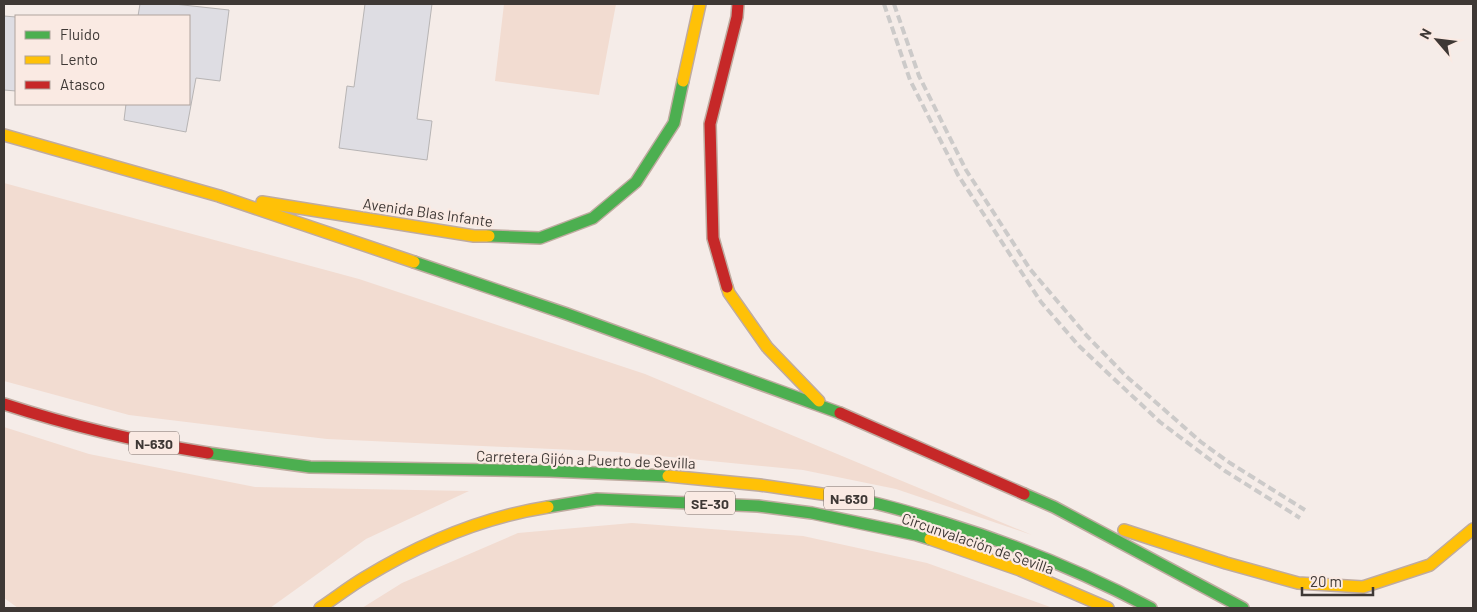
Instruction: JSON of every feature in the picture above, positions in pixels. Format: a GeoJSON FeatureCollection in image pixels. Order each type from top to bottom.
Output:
{"type":"FeatureCollection","features":[{"type":"Feature","properties":{"kind":"main road","name":"Avenida Blas Infante"},"geometry":{"type":"LineString","coordinates":[[219,196],[474,236],[540,238],[593,218],[636,182],[674,123],[700,4]]}},
{"type":"Feature","properties":{"kind":"main road"},"geometry":{"type":"LineString","coordinates":[[738,4],[737,16],[710,124],[713,238],[729,293],[767,347],[824,406]]}},
{"type":"Feature","properties":{"kind":"main road"},"geometry":{"type":"LineString","coordinates":[[4,135],[219,196],[567,314],[824,406],[1054,507],[1243,608]]}},
{"type":"Feature","properties":{"kind":"main road","name":"Carretera Gijón a Puerto de Sevilla"},"geometry":{"type":"LineString","coordinates":[[4,404],[116,436],[215,455],[307,466],[527,471],[691,478],[816,492],[872,502],[987,536],[1067,566],[1151,608]]}},
{"type":"Feature","properties":{"kind":"main road","name":"Circunvalación de Sevilla"},"geometry":{"type":"LineString","coordinates":[[320,608],[364,578],[426,545],[468,528],[517,512],[597,500],[758,506],[812,513],[917,535],[1020,570],[1108,608]]}},
{"type":"Feature","properties":{"kind":"main road"},"geometry":{"type":"LineString","coordinates":[[1054,507],[1226,564],[1298,583],[1363,587],[1430,565],[1473,529]]}},
{"type":"Feature","properties":{"kind":"shaded area"},"geometry":{"type":"Polygon","coordinates":[[[504,4],[616,4],[599,95],[495,81],[504,4]]]}},
{"type":"Feature","properties":{"kind":"shaded area"},"geometry":{"type":"Polygon","coordinates":[[[4,183],[359,279],[645,374],[1032,535],[896,489],[803,470],[619,452],[327,439],[129,415],[4,381],[4,183]]]}},
{"type":"Feature","properties":{"kind":"shaded area"},"geometry":{"type":"Polygon","coordinates":[[[4,427],[89,454],[255,487],[469,491],[366,539],[270,608],[18,608],[4,598],[4,427]]]}},
{"type":"Feature","properties":{"kind":"shaded area"},"geometry":{"type":"Polygon","coordinates":[[[632,523],[803,536],[927,563],[1053,608],[362,608],[402,583],[518,533],[632,523]]]}},
{"type":"Feature","properties":{"kind":"building"},"geometry":{"type":"Polygon","coordinates":[[[140,4],[174,4],[229,10],[220,81],[196,78],[186,132],[124,120],[126,105],[190,105],[190,15],[138,15],[140,4]]]}},
{"type":"Feature","properties":{"kind":"building"},"geometry":{"type":"Polygon","coordinates":[[[365,4],[432,4],[417,119],[432,121],[427,160],[339,148],[347,86],[354,87],[365,4]]]}},
{"type":"Feature","properties":{"kind":"building"},"geometry":{"type":"Polygon","coordinates":[[[4,16],[15,17],[15,91],[4,90],[4,16]]]}},
{"type":"Feature","properties":{"kind":"railway"},"geometry":{"type":"LineString","coordinates":[[884,4],[910,80],[958,175],[1041,302],[1079,346],[1160,422],[1225,471],[1300,518]]}},
{"type":"Feature","properties":{"kind":"railway"},"geometry":{"type":"LineString","coordinates":[[894,4],[919,76],[966,170],[1030,269],[1087,336],[1126,376],[1201,442],[1230,463],[1305,510]]}},
{"type":"Feature","properties":{"kind":"traffic: fast"},"geometry":{"type":"LineString","coordinates":[[489,236],[540,238],[593,218],[636,182],[674,123],[683,81]]}},
{"type":"Feature","properties":{"kind":"traffic: fast"},"geometry":{"type":"LineString","coordinates":[[414,262],[567,314],[840,413]]}},
{"type":"Feature","properties":{"kind":"traffic: fast"},"geometry":{"type":"LineString","coordinates":[[208,453],[310,467],[550,471],[668,476]]}},
{"type":"Feature","properties":{"kind":"traffic: fast"},"geometry":{"type":"LineString","coordinates":[[1024,494],[1054,507],[1243,608]]}},
{"type":"Feature","properties":{"kind":"traffic: fast"},"geometry":{"type":"LineString","coordinates":[[548,507],[597,499],[758,506],[812,513],[930,539]]}},
{"type":"Feature","properties":{"kind":"traffic: fast"},"geometry":{"type":"LineString","coordinates":[[856,499],[912,513],[998,541],[1076,572],[1151,608]]}},
{"type":"Feature","properties":{"kind":"traffic: slow"},"geometry":{"type":"LineString","coordinates":[[683,81],[700,4]]}},
{"type":"Feature","properties":{"kind":"traffic: slow"},"geometry":{"type":"LineString","coordinates":[[4,135],[219,196],[414,262]]}},
{"type":"Feature","properties":{"kind":"traffic: slow"},"geometry":{"type":"LineString","coordinates":[[262,202],[474,236],[489,236]]}},
{"type":"Feature","properties":{"kind":"traffic: slow"},"geometry":{"type":"LineString","coordinates":[[727,287],[729,293],[767,347],[819,401]]}},
{"type":"Feature","properties":{"kind":"traffic: slow"},"geometry":{"type":"LineString","coordinates":[[668,476],[760,485],[856,499]]}},
{"type":"Feature","properties":{"kind":"traffic: slow"},"geometry":{"type":"LineString","coordinates":[[320,608],[364,578],[430,543],[476,525],[548,507]]}},
{"type":"Feature","properties":{"kind":"traffic: slow"},"geometry":{"type":"LineString","coordinates":[[1124,530],[1226,563],[1298,583],[1363,587],[1430,565],[1473,529]]}},
{"type":"Feature","properties":{"kind":"traffic: slow"},"geometry":{"type":"LineString","coordinates":[[930,539],[1020,570],[1108,608]]}},
{"type":"Feature","properties":{"kind":"traffic: jam"},"geometry":{"type":"LineString","coordinates":[[710,124],[737,17],[738,4]]}},
{"type":"Feature","properties":{"kind":"traffic: jam"},"geometry":{"type":"LineString","coordinates":[[710,124],[713,238],[727,287]]}},
{"type":"Feature","properties":{"kind":"traffic: jam"},"geometry":{"type":"LineString","coordinates":[[4,404],[105,433],[208,453]]}},
{"type":"Feature","properties":{"kind":"traffic: jam"},"geometry":{"type":"LineString","coordinates":[[840,413],[1024,494]]}}]}
